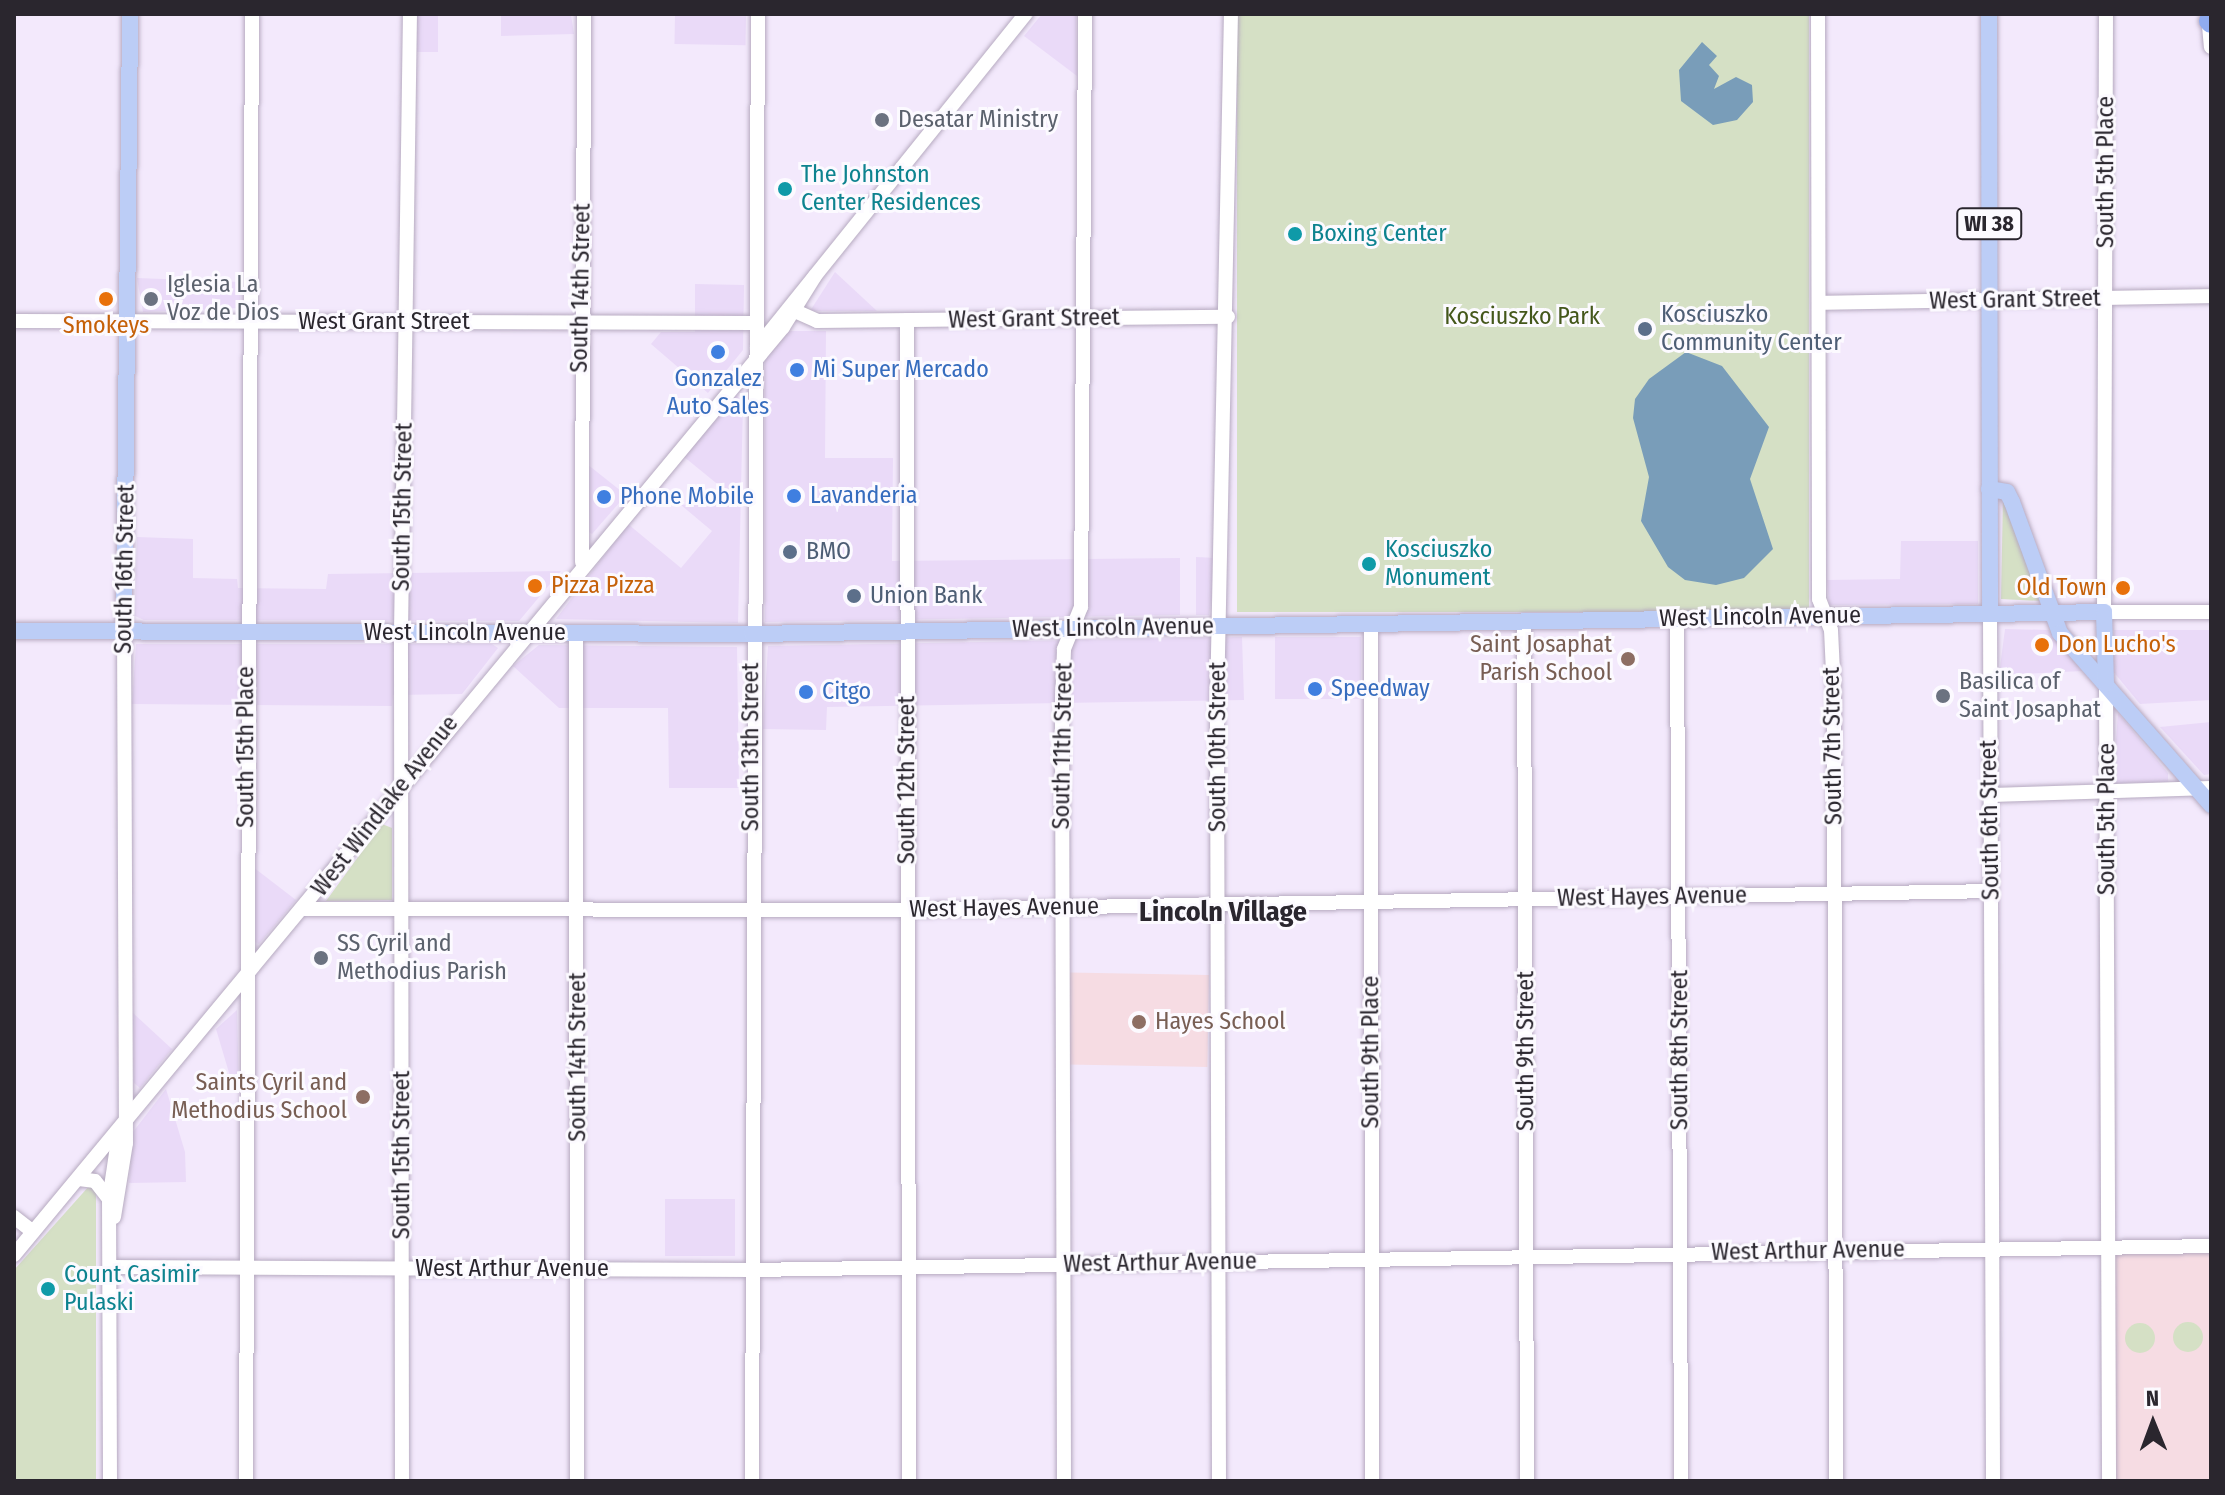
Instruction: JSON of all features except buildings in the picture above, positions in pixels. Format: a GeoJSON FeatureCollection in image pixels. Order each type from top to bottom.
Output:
{"type":"FeatureCollection","features":[{"type":"Feature","properties":{"kind":"main road","name":"South 16th Street"},"geometry":{"type":"LineString","coordinates":[[124,632],[130,14]]}},
{"type":"Feature","properties":{"kind":"main road","name":"South 6th Street"},"geometry":{"type":"LineString","coordinates":[[1989,14],[1990,613]]}},
{"type":"Feature","properties":{"kind":"main road"},"geometry":{"type":"LineString","coordinates":[[1989,489],[2007,492],[2012,502],[2060,633],[2205,789],[2211,805]]}},
{"type":"Feature","properties":{"kind":"main road","name":"West Lincoln Avenue"},"geometry":{"type":"LineString","coordinates":[[14,631],[752,634],[2104,612]]}},
{"type":"Feature","properties":{"kind":"main road","name":"South 5th Place"},"geometry":{"type":"LineString","coordinates":[[2104,612],[2106,684]]}},
{"type":"Feature","properties":{"kind":"street","name":"South 15th Place"},"geometry":{"type":"LineString","coordinates":[[246,1481],[249,1269],[245,632],[252,14]]}},
{"type":"Feature","properties":{"kind":"street","name":"South 15th Street"},"geometry":{"type":"LineString","coordinates":[[402,1481],[401,633],[410,14]]}},
{"type":"Feature","properties":{"kind":"street","name":"South 14th Street"},"geometry":{"type":"LineString","coordinates":[[582,562],[584,14]]}},
{"type":"Feature","properties":{"kind":"street","name":"South 13th Street"},"geometry":{"type":"LineString","coordinates":[[752,1481],[753,355],[758,14]]}},
{"type":"Feature","properties":{"kind":"street","name":"West Windlake Avenue"},"geometry":{"type":"LineString","coordinates":[[753,355],[769,326],[815,276],[1026,14]]}},
{"type":"Feature","properties":{"kind":"street","name":"South 11th Street"},"geometry":{"type":"LineString","coordinates":[[1064,1481],[1062,707],[1064,649],[1081,607],[1085,14]]}},
{"type":"Feature","properties":{"kind":"street","name":"South 10th Street"},"geometry":{"type":"LineString","coordinates":[[1219,1481],[1217,904],[1231,14]]}},
{"type":"Feature","properties":{"kind":"street","name":"South 7th Street"},"geometry":{"type":"LineString","coordinates":[[1818,14],[1819,599],[1825,616],[1835,894],[1836,1481]]}},
{"type":"Feature","properties":{"kind":"street","name":"South 5th Place"},"geometry":{"type":"LineString","coordinates":[[2104,612],[2106,14]]}},
{"type":"Feature","properties":{"kind":"street"},"geometry":{"type":"LineString","coordinates":[[2206,18],[2211,47]]}},
{"type":"Feature","properties":{"kind":"street","name":"West Windlake Avenue"},"geometry":{"type":"LineString","coordinates":[[14,1255],[304,909],[401,782],[523,633],[753,355],[795,311],[815,276]]}},
{"type":"Feature","properties":{"kind":"street","name":"West Grant Street"},"geometry":{"type":"LineString","coordinates":[[1819,303],[2211,296]]}},
{"type":"Feature","properties":{"kind":"street","name":"West Grant Street"},"geometry":{"type":"LineString","coordinates":[[795,311],[817,321],[1228,317]]}},
{"type":"Feature","properties":{"kind":"street","name":"South 12th Street"},"geometry":{"type":"LineString","coordinates":[[907,320],[903,632],[909,1481]]}},
{"type":"Feature","properties":{"kind":"street","name":"West Grant Street"},"geometry":{"type":"LineString","coordinates":[[14,321],[754,323]]}},
{"type":"Feature","properties":{"kind":"street","name":"West Lincoln Avenue"},"geometry":{"type":"LineString","coordinates":[[2104,612],[2211,612]]}},
{"type":"Feature","properties":{"kind":"street","name":"South 6th Street"},"geometry":{"type":"LineString","coordinates":[[1990,613],[1993,1481]]}},
{"type":"Feature","properties":{"kind":"street","name":"South 8th Street"},"geometry":{"type":"LineString","coordinates":[[1677,618],[1681,1481]]}},
{"type":"Feature","properties":{"kind":"street","name":"South 9th Street"},"geometry":{"type":"LineString","coordinates":[[1524,621],[1527,1481]]}},
{"type":"Feature","properties":{"kind":"street","name":"South 9th Place"},"geometry":{"type":"LineString","coordinates":[[1371,624],[1372,1481]]}},
{"type":"Feature","properties":{"kind":"street","name":"South 16th Street"},"geometry":{"type":"LineString","coordinates":[[114,1217],[121,1203],[124,1125],[124,632]]}},
{"type":"Feature","properties":{"kind":"street","name":"South 14th Street"},"geometry":{"type":"LineString","coordinates":[[576,633],[579,911],[577,1481]]}},
{"type":"Feature","properties":{"kind":"street","name":"South 5th Place"},"geometry":{"type":"LineString","coordinates":[[2106,684],[2109,1481]]}},
{"type":"Feature","properties":{"kind":"street"},"geometry":{"type":"LineString","coordinates":[[1991,795],[2205,789]]}},
{"type":"Feature","properties":{"kind":"street","name":"West Hayes Avenue"},"geometry":{"type":"LineString","coordinates":[[304,909],[907,910],[1991,891]]}},
{"type":"Feature","properties":{"kind":"street","name":"South 16th Street"},"geometry":{"type":"LineString","coordinates":[[110,1481],[110,1267],[114,1217],[109,1200],[112,1154],[124,1125]]}},
{"type":"Feature","properties":{"kind":"street"},"geometry":{"type":"LineString","coordinates":[[79,1179],[99,1184],[109,1200]]}},
{"type":"Feature","properties":{"kind":"street"},"geometry":{"type":"LineString","coordinates":[[14,1217],[33,1232]]}},
{"type":"Feature","properties":{"kind":"street","name":"West Arthur Avenue"},"geometry":{"type":"LineString","coordinates":[[110,1267],[751,1270],[2211,1246]]}},
{"type":"Feature","properties":{"kind":"shaded area"},"geometry":{"type":"Polygon","coordinates":[[[417,14],[438,14],[438,52],[417,52],[417,14]]]}},
{"type":"Feature","properties":{"kind":"shaded area"},"geometry":{"type":"Polygon","coordinates":[[[501,14],[571,15],[574,34],[501,36],[501,14]]]}},
{"type":"Feature","properties":{"kind":"shaded area"},"geometry":{"type":"Polygon","coordinates":[[[1042,14],[1076,14],[1077,76],[1024,36],[1042,14]]]}},
{"type":"Feature","properties":{"kind":"shaded area"},"geometry":{"type":"Polygon","coordinates":[[[675,15],[746,16],[745,45],[674,44],[675,15]]]}},
{"type":"Feature","properties":{"kind":"shaded area"},"geometry":{"type":"Polygon","coordinates":[[[835,272],[877,311],[810,311],[835,272]]]}},
{"type":"Feature","properties":{"kind":"shaded area"},"geometry":{"type":"Polygon","coordinates":[[[137,278],[241,282],[240,308],[143,312],[137,278]]]}},
{"type":"Feature","properties":{"kind":"shaded area"},"geometry":{"type":"Polygon","coordinates":[[[695,284],[744,285],[743,350],[708,393],[651,344],[661,332],[695,332],[695,284]]]}},
{"type":"Feature","properties":{"kind":"shaded area"},"geometry":{"type":"Polygon","coordinates":[[[788,331],[826,331],[825,458],[893,458],[892,561],[1180,558],[1180,615],[765,622],[765,357],[788,331]]]}},
{"type":"Feature","properties":{"kind":"shaded area"},"geometry":{"type":"Polygon","coordinates":[[[735,394],[743,402],[738,623],[556,619],[628,524],[681,568],[712,531],[681,505],[711,503],[721,487],[683,456],[735,394]]]}},
{"type":"Feature","properties":{"kind":"shaded area"},"geometry":{"type":"Polygon","coordinates":[[[587,464],[626,495],[592,534],[587,531],[587,464]]]}},
{"type":"Feature","properties":{"kind":"shaded area"},"geometry":{"type":"Polygon","coordinates":[[[137,537],[193,539],[193,578],[237,579],[238,588],[326,589],[328,574],[561,571],[519,621],[144,620],[135,616],[137,537]]]}},
{"type":"Feature","properties":{"kind":"shaded area"},"geometry":{"type":"Polygon","coordinates":[[[1901,541],[1978,541],[1978,604],[1829,605],[1827,580],[1900,579],[1901,541]]]}},
{"type":"Feature","properties":{"kind":"shaded area"},"geometry":{"type":"Polygon","coordinates":[[[1196,557],[1217,558],[1209,615],[1196,615],[1196,557]]]}},
{"type":"Feature","properties":{"kind":"shaded area"},"geometry":{"type":"Polygon","coordinates":[[[2005,629],[2049,630],[2082,671],[1999,675],[2005,629]]]}},
{"type":"Feature","properties":{"kind":"shaded area"},"geometry":{"type":"Polygon","coordinates":[[[2114,630],[2211,630],[2211,700],[2140,704],[2112,670],[2114,630]]]}},
{"type":"Feature","properties":{"kind":"shaded area"},"geometry":{"type":"Polygon","coordinates":[[[1242,637],[1244,700],[827,707],[826,730],[763,729],[768,646],[1242,637]]]}},
{"type":"Feature","properties":{"kind":"shaded area"},"geometry":{"type":"Polygon","coordinates":[[[1275,637],[1361,637],[1361,699],[1275,699],[1275,637]]]}},
{"type":"Feature","properties":{"kind":"shaded area"},"geometry":{"type":"Polygon","coordinates":[[[136,644],[492,644],[498,648],[462,694],[393,695],[392,706],[132,704],[136,644]]]}},
{"type":"Feature","properties":{"kind":"shaded area"},"geometry":{"type":"Polygon","coordinates":[[[539,645],[737,647],[739,788],[669,788],[668,708],[559,708],[513,666],[539,645]]]}},
{"type":"Feature","properties":{"kind":"shaded area"},"geometry":{"type":"Polygon","coordinates":[[[2118,713],[2168,773],[2168,782],[2113,783],[2118,713]]]}},
{"type":"Feature","properties":{"kind":"shaded area"},"geometry":{"type":"Polygon","coordinates":[[[2211,722],[2211,774],[2204,775],[2160,727],[2211,722]]]}},
{"type":"Feature","properties":{"kind":"shaded area"},"geometry":{"type":"Polygon","coordinates":[[[253,867],[296,900],[259,944],[254,941],[253,867]]]}},
{"type":"Feature","properties":{"kind":"shaded area","name":"Hayes School"},"geometry":{"type":"Polygon","coordinates":[[[1069,973],[1209,975],[1207,1067],[1067,1065],[1069,973]]]}},
{"type":"Feature","properties":{"kind":"shaded area"},"geometry":{"type":"Polygon","coordinates":[[[237,1010],[239,1093],[235,1093],[216,1029],[237,1010]]]}},
{"type":"Feature","properties":{"kind":"shaded area"},"geometry":{"type":"Polygon","coordinates":[[[133,1013],[172,1049],[140,1088],[134,1083],[133,1013]]]}},
{"type":"Feature","properties":{"kind":"shaded area"},"geometry":{"type":"Polygon","coordinates":[[[166,1089],[185,1152],[186,1182],[129,1183],[133,1132],[166,1089]]]}},
{"type":"Feature","properties":{"kind":"shaded area"},"geometry":{"type":"Polygon","coordinates":[[[665,1199],[735,1199],[735,1256],[665,1256],[665,1199]]]}},
{"type":"Feature","properties":{"kind":"shaded area"},"geometry":{"type":"Polygon","coordinates":[[[2115,1252],[2211,1252],[2211,1481],[2115,1481],[2115,1252]]]}},
{"type":"Feature","properties":{"kind":"green space","name":"Kosciuszko Park"},"geometry":{"type":"Polygon","coordinates":[[[1237,14],[1809,14],[1809,612],[1237,612],[1237,14]]]}},
{"type":"Feature","properties":{"kind":"green space"},"geometry":{"type":"Polygon","coordinates":[[[2003,497],[2041,601],[2001,599],[2003,497]]]}},
{"type":"Feature","properties":{"kind":"green space"},"geometry":{"type":"Polygon","coordinates":[[[382,824],[392,828],[392,900],[326,901],[382,824]]]}},
{"type":"Feature","properties":{"kind":"green space"},"geometry":{"type":"Polygon","coordinates":[[[90,1185],[96,1193],[96,1481],[14,1481],[14,1270],[90,1185]]]}},
{"type":"Feature","properties":{"kind":"green space"},"geometry":{"type":"Polygon","coordinates":[[[2188,1322],[2199,1326],[2203,1337],[2199,1348],[2188,1352],[2177,1348],[2173,1337],[2177,1326],[2188,1322]]]}},
{"type":"Feature","properties":{"kind":"green space"},"geometry":{"type":"Polygon","coordinates":[[[2140,1323],[2151,1327],[2155,1338],[2151,1349],[2140,1353],[2129,1349],[2125,1338],[2129,1327],[2140,1323]]]}},
{"type":"Feature","properties":{"kind":"water"},"geometry":{"type":"Polygon","coordinates":[[[1702,42],[1717,56],[1709,65],[1719,76],[1714,89],[1736,77],[1752,85],[1753,102],[1737,120],[1713,125],[1681,101],[1679,70],[1702,42]]]}},
{"type":"Feature","properties":{"kind":"water"},"geometry":{"type":"Polygon","coordinates":[[[1686,352],[1722,366],[1769,427],[1750,479],[1773,549],[1744,578],[1716,585],[1685,580],[1668,567],[1641,521],[1649,477],[1633,418],[1635,399],[1649,379],[1686,352]]]}},
{"type":"Feature","properties":{"kind":"place","name":"Desatar Ministry"},"geometry":{"type":"Point","coordinates":[882,120]}},
{"type":"Feature","properties":{"kind":"place","name":"The Johnston Center Residences"},"geometry":{"type":"Point","coordinates":[785,189]}},
{"type":"Feature","properties":{"kind":"place","name":"Boxing Center"},"geometry":{"type":"Point","coordinates":[1295,234]}},
{"type":"Feature","properties":{"kind":"place","name":"Smokeys"},"geometry":{"type":"Point","coordinates":[106,299]}},
{"type":"Feature","properties":{"kind":"place","name":"Iglesia La Voz de Dios"},"geometry":{"type":"Point","coordinates":[151,299]}},
{"type":"Feature","properties":{"kind":"place","name":"Kosciuszko Community Center"},"geometry":{"type":"Point","coordinates":[1645,329]}},
{"type":"Feature","properties":{"kind":"place","name":"Gonzalez Auto Sales"},"geometry":{"type":"Point","coordinates":[718,352]}},
{"type":"Feature","properties":{"kind":"place","name":"Mi Super Mercado"},"geometry":{"type":"Point","coordinates":[797,370]}},
{"type":"Feature","properties":{"kind":"place","name":"Lavanderia"},"geometry":{"type":"Point","coordinates":[794,496]}},
{"type":"Feature","properties":{"kind":"place","name":"Phone Mobile"},"geometry":{"type":"Point","coordinates":[604,497]}},
{"type":"Feature","properties":{"kind":"place","name":"BMO"},"geometry":{"type":"Point","coordinates":[790,552]}},
{"type":"Feature","properties":{"kind":"place","name":"Kosciuszko Monument"},"geometry":{"type":"Point","coordinates":[1369,564]}},
{"type":"Feature","properties":{"kind":"place","name":"Pizza Pizza"},"geometry":{"type":"Point","coordinates":[535,586]}},
{"type":"Feature","properties":{"kind":"place","name":"Old Town"},"geometry":{"type":"Point","coordinates":[2123,588]}},
{"type":"Feature","properties":{"kind":"place","name":"Union Bank"},"geometry":{"type":"Point","coordinates":[854,596]}},
{"type":"Feature","properties":{"kind":"place","name":"Don Lucho's"},"geometry":{"type":"Point","coordinates":[2042,645]}},
{"type":"Feature","properties":{"kind":"place","name":"Saint Josaphat Parish School"},"geometry":{"type":"Point","coordinates":[1628,659]}},
{"type":"Feature","properties":{"kind":"place","name":"Speedway"},"geometry":{"type":"Point","coordinates":[1315,689]}},
{"type":"Feature","properties":{"kind":"place","name":"Citgo"},"geometry":{"type":"Point","coordinates":[806,692]}},
{"type":"Feature","properties":{"kind":"place","name":"Basilica of Saint Josaphat"},"geometry":{"type":"Point","coordinates":[1943,696]}},
{"type":"Feature","properties":{"kind":"place","name":"SS Cyril and Methodius Parish"},"geometry":{"type":"Point","coordinates":[321,958]}},
{"type":"Feature","properties":{"kind":"place","name":"Hayes School"},"geometry":{"type":"Point","coordinates":[1139,1022]}},
{"type":"Feature","properties":{"kind":"place","name":"Saints Cyril and Methodius School"},"geometry":{"type":"Point","coordinates":[363,1097]}},
{"type":"Feature","properties":{"kind":"place","name":"Count Casimir Pulaski"},"geometry":{"type":"Point","coordinates":[48,1289]}},
{"type":"Feature","properties":{"kind":"district","name":"Lincoln Village"},"geometry":{"type":"Point","coordinates":[1223,912]}}]}
